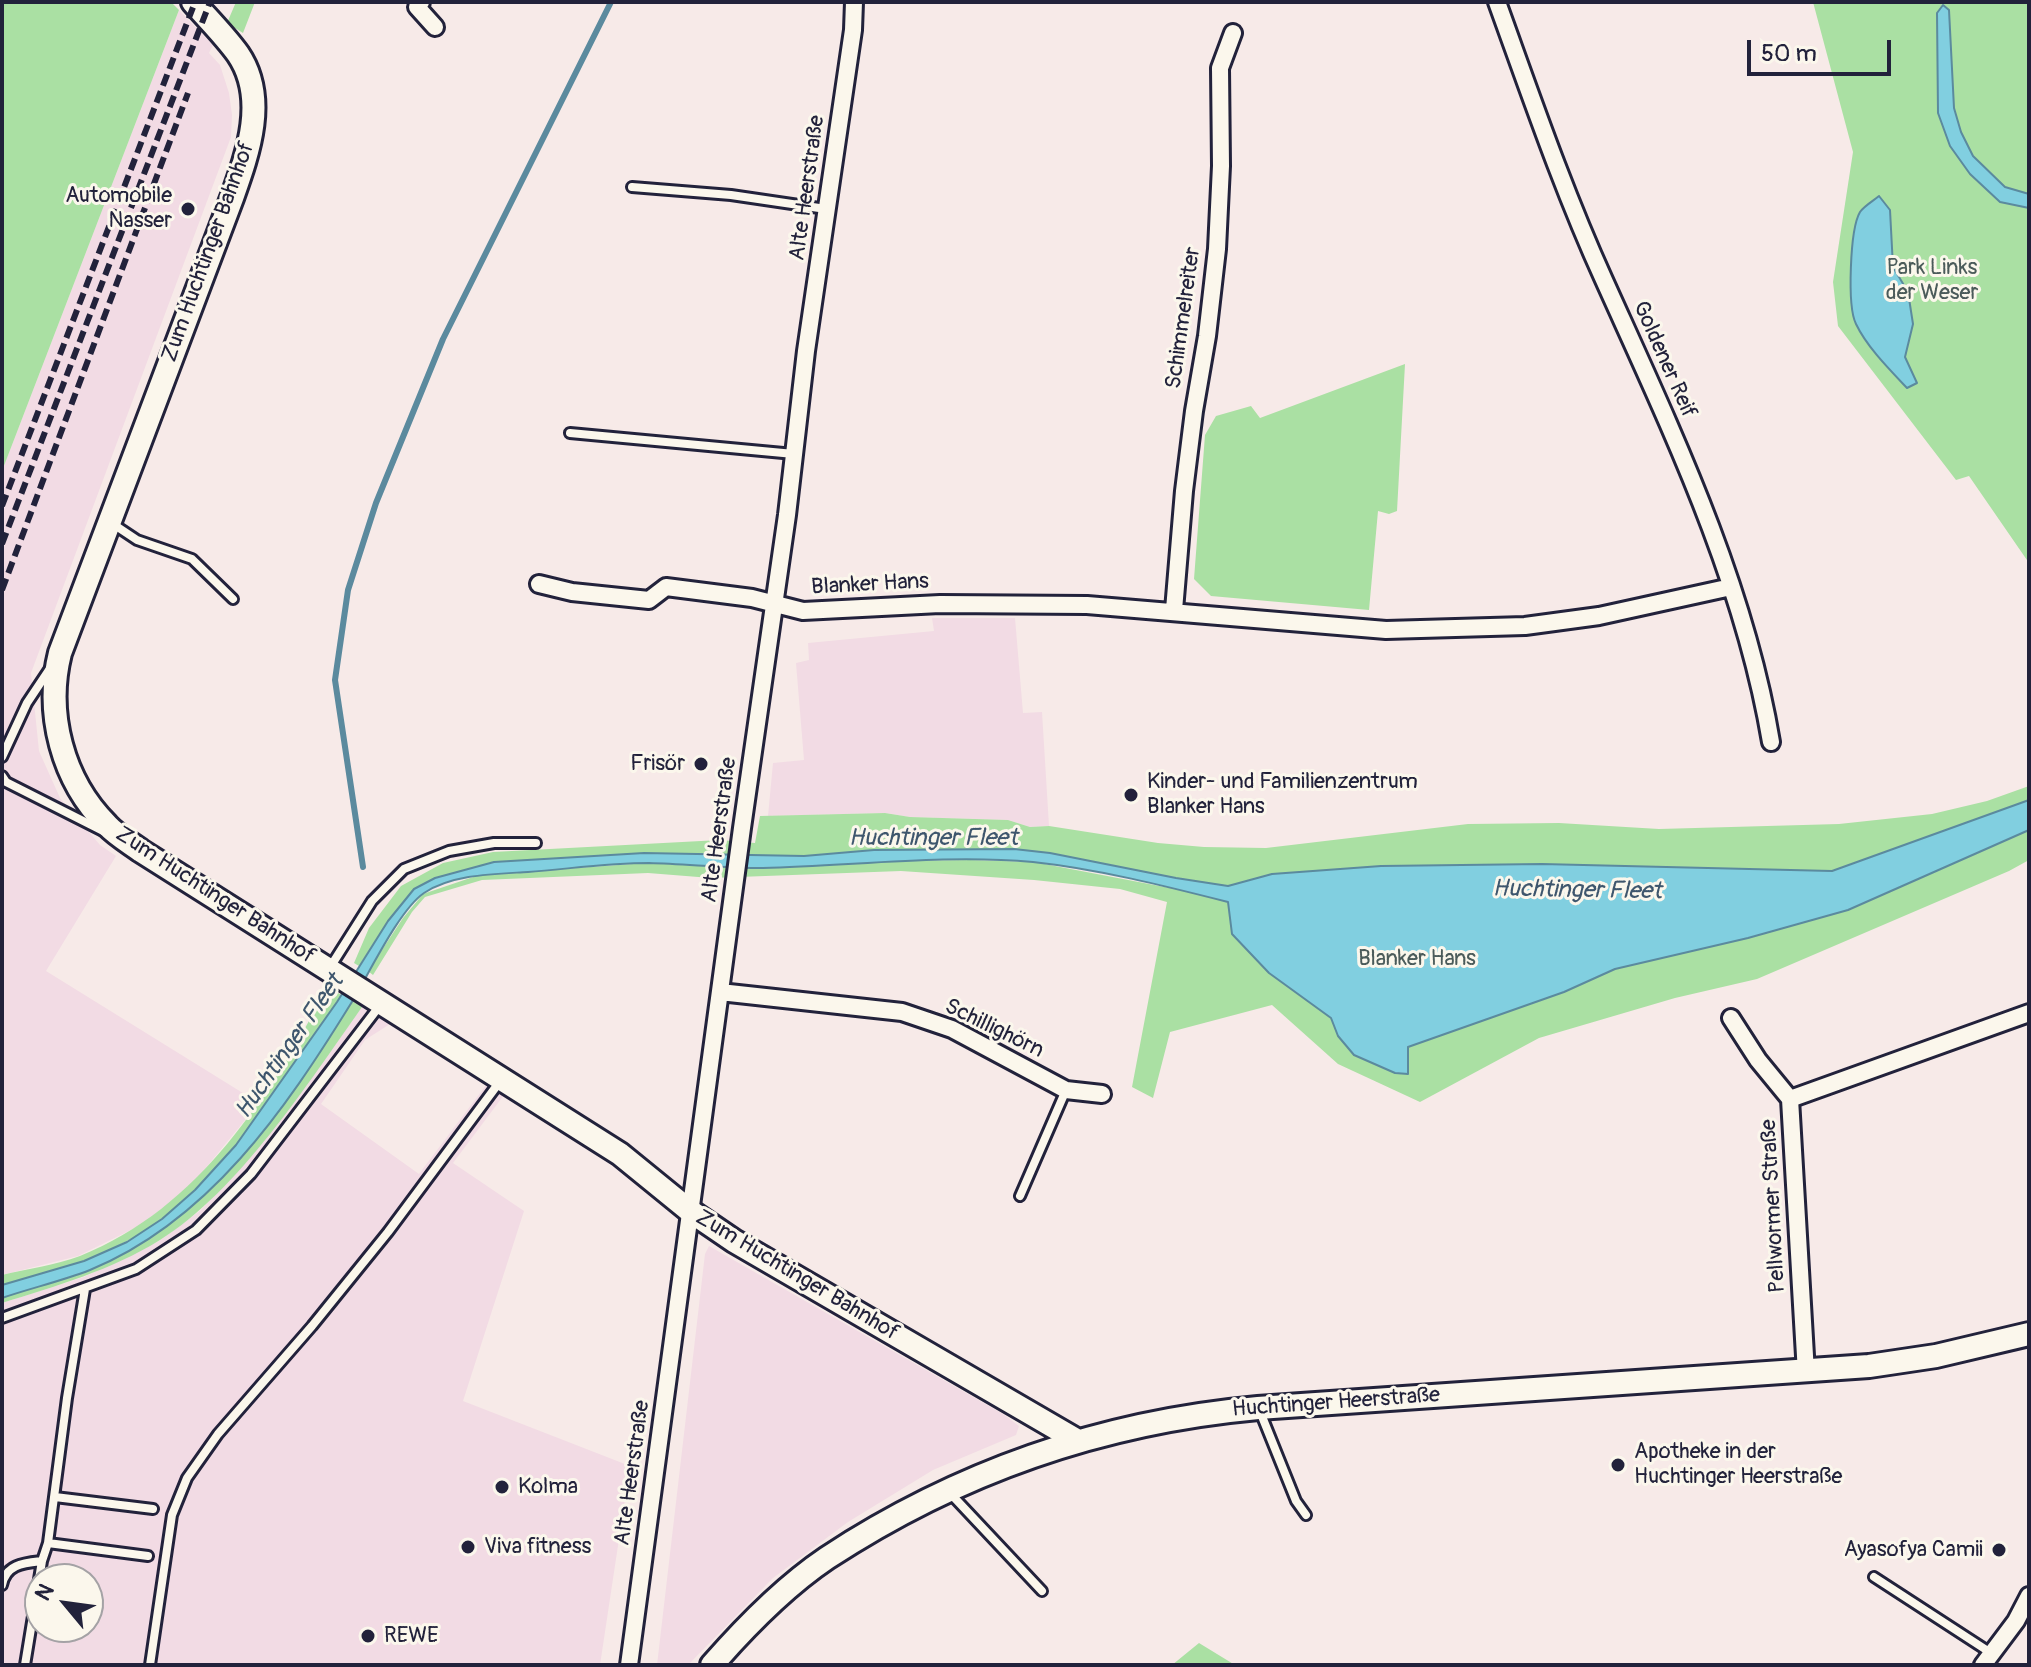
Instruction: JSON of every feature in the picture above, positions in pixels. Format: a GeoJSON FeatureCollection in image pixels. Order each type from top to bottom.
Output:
{"type":"FeatureCollection","features":[{"type":"Feature","properties":{"kind":"street","name":"Zum Huchtinger Bahnhof"},"geometry":{"type":"LineString","coordinates":[[193,2],[233,48],[247,71],[252,96],[252,133],[232,198],[60,653],[54,678],[54,712],[69,767],[92,808],[109,827],[141,851],[620,1154],[690,1211],[782,1270],[1078,1441]]}},
{"type":"Feature","properties":{"kind":"street"},"geometry":{"type":"LineString","coordinates":[[421,2],[417,7],[435,27]]}},
{"type":"Feature","properties":{"kind":"street","name":"Alte Heerstraße"},"geometry":{"type":"LineString","coordinates":[[629,1665],[853,30],[854,2]]}},
{"type":"Feature","properties":{"kind":"street","name":"Goldener Reif"},"geometry":{"type":"LineString","coordinates":[[1497,2],[1568,195],[1698,492],[1731,587],[1761,690],[1771,742]]}},
{"type":"Feature","properties":{"kind":"street","name":"Schimmelreiter"},"geometry":{"type":"LineString","coordinates":[[1174,610],[1184,491],[1217,249],[1221,166],[1220,68],[1233,33]]}},
{"type":"Feature","properties":{"kind":"street","name":"Blanker Hans"},"geometry":{"type":"LineString","coordinates":[[539,584],[572,592],[649,600],[666,587],[752,598],[803,611],[1014,603],[1174,610],[1386,630],[1525,626],[1599,616],[1731,587]]}},
{"type":"Feature","properties":{"kind":"street","name":"Schillighörn"},"geometry":{"type":"LineString","coordinates":[[720,992],[902,1012],[952,1029],[1066,1090],[1102,1094]]}},
{"type":"Feature","properties":{"kind":"street","name":"Pellwormer Straße"},"geometry":{"type":"LineString","coordinates":[[1806,1373],[1790,1099],[2029,1013]]}},
{"type":"Feature","properties":{"kind":"street"},"geometry":{"type":"LineString","coordinates":[[1731,1018],[1758,1060],[1790,1099]]}},
{"type":"Feature","properties":{"kind":"street","name":"Huchtinger Heerstraße"},"geometry":{"type":"LineString","coordinates":[[712,1665],[767,1607],[826,1559],[895,1518],[1031,1456],[1107,1432],[1173,1418],[1258,1408],[1806,1373],[1936,1356],[2029,1334]]}},
{"type":"Feature","properties":{"kind":"street"},"geometry":{"type":"LineString","coordinates":[[1987,1659],[2022,1626],[2029,1596]]}},
{"type":"Feature","properties":{"kind":"lane"},"geometry":{"type":"LineString","coordinates":[[632,187],[731,195],[827,209]]}},
{"type":"Feature","properties":{"kind":"lane"},"geometry":{"type":"LineString","coordinates":[[570,433],[794,454]]}},
{"type":"Feature","properties":{"kind":"lane"},"geometry":{"type":"LineString","coordinates":[[109,522],[137,540],[192,559],[233,599]]}},
{"type":"Feature","properties":{"kind":"lane"},"geometry":{"type":"LineString","coordinates":[[2,757],[27,703],[60,653]]}},
{"type":"Feature","properties":{"kind":"lane"},"geometry":{"type":"LineString","coordinates":[[2,776],[6,782],[141,851]]}},
{"type":"Feature","properties":{"kind":"lane"},"geometry":{"type":"LineString","coordinates":[[329,970],[372,901],[404,869],[449,851],[494,843],[536,843]]}},
{"type":"Feature","properties":{"kind":"lane"},"geometry":{"type":"LineString","coordinates":[[2,1318],[136,1269],[196,1230],[251,1174],[381,1003]]}},
{"type":"Feature","properties":{"kind":"lane"},"geometry":{"type":"LineString","coordinates":[[150,1665],[172,1515],[187,1478],[218,1434],[388,1232],[502,1078]]}},
{"type":"Feature","properties":{"kind":"lane"},"geometry":{"type":"LineString","coordinates":[[1020,1196],[1066,1090]]}},
{"type":"Feature","properties":{"kind":"lane"},"geometry":{"type":"LineString","coordinates":[[25,1665],[42,1561],[48,1543],[85,1289]]}},
{"type":"Feature","properties":{"kind":"lane"},"geometry":{"type":"LineString","coordinates":[[1258,1408],[1296,1501],[1306,1515]]}},
{"type":"Feature","properties":{"kind":"lane"},"geometry":{"type":"LineString","coordinates":[[948,1492],[1042,1591]]}},
{"type":"Feature","properties":{"kind":"lane"},"geometry":{"type":"LineString","coordinates":[[55,1497],[153,1509]]}},
{"type":"Feature","properties":{"kind":"lane"},"geometry":{"type":"LineString","coordinates":[[48,1543],[148,1556]]}},
{"type":"Feature","properties":{"kind":"lane"},"geometry":{"type":"LineString","coordinates":[[2,1585],[3,1576],[17,1563],[42,1561]]}},
{"type":"Feature","properties":{"kind":"lane"},"geometry":{"type":"LineString","coordinates":[[1874,1577],[1987,1659]]}},
{"type":"Feature","properties":{"kind":"shaded area"},"geometry":{"type":"Polygon","coordinates":[[[179,10],[213,45],[209,53],[220,65],[229,93],[231,137],[31,673],[39,751],[60,798],[100,845],[116,856],[46,971],[259,1103],[191,1186],[141,1225],[78,1256],[2,1275],[2,471],[179,10]]]}},
{"type":"Feature","properties":{"kind":"shaded area"},"geometry":{"type":"Polygon","coordinates":[[[932,618],[1015,618],[1023,713],[1042,712],[1049,826],[1030,827],[1008,820],[910,817],[885,813],[768,816],[773,763],[804,760],[796,663],[809,660],[808,643],[934,631],[932,618]]]}},
{"type":"Feature","properties":{"kind":"shaded area"},"geometry":{"type":"Polygon","coordinates":[[[362,1007],[390,1024],[365,1040],[321,1104],[419,1174],[487,1084],[504,1095],[453,1163],[524,1211],[463,1401],[630,1466],[600,1665],[2,1665],[2,1303],[84,1277],[159,1241],[201,1210],[258,1147],[362,1007]]]}},
{"type":"Feature","properties":{"kind":"shaded area"},"geometry":{"type":"Polygon","coordinates":[[[709,1246],[1019,1426],[1016,1435],[933,1470],[848,1522],[773,1578],[688,1665],[657,1665],[705,1254],[709,1246]]]}},
{"type":"Feature","properties":{"kind":"green space"},"geometry":{"type":"Polygon","coordinates":[[[2,2],[171,2],[179,10],[2,471],[2,2]]]}},
{"type":"Feature","properties":{"kind":"green space"},"geometry":{"type":"Polygon","coordinates":[[[236,2],[255,2],[243,33],[227,23],[236,2]]]}},
{"type":"Feature","properties":{"kind":"green space","name":"Park Links der Weser"},"geometry":{"type":"Polygon","coordinates":[[[1813,2],[2029,2],[2029,563],[1969,476],[1956,480],[1838,326],[1833,282],[1853,152],[1813,2]]]}},
{"type":"Feature","properties":{"kind":"green space"},"geometry":{"type":"Polygon","coordinates":[[[1405,364],[1397,511],[1389,514],[1378,511],[1369,610],[1211,596],[1194,579],[1205,435],[1216,416],[1251,406],[1260,418],[1405,364]]]}},
{"type":"Feature","properties":{"kind":"green space","name":"Blanker Hans"},"geometry":{"type":"Polygon","coordinates":[[[2029,786],[2029,860],[2009,871],[1757,979],[1675,998],[1539,1038],[1420,1102],[1338,1064],[1272,1005],[1170,1032],[1153,1098],[1132,1087],[1167,902],[1120,889],[901,871],[711,878],[648,873],[482,880],[425,897],[412,912],[373,975],[368,971],[423,894],[479,875],[646,863],[762,868],[970,860],[1034,862],[1170,888],[1050,853],[1014,849],[874,850],[804,856],[644,853],[435,878],[388,921],[359,966],[354,963],[369,928],[401,886],[443,863],[493,852],[720,840],[755,843],[760,816],[885,813],[910,817],[1008,820],[1030,827],[1049,826],[1158,843],[1266,848],[1468,824],[1559,823],[1659,829],[1839,824],[1932,814],[1987,801],[2029,786]]]}},
{"type":"Feature","properties":{"kind":"green space"},"geometry":{"type":"Polygon","coordinates":[[[328,986],[341,995],[337,1002],[256,1119],[210,1176],[185,1201],[124,1243],[64,1268],[2,1285],[2,1275],[80,1256],[123,1235],[161,1209],[196,1178],[256,1107],[328,986]]]}},
{"type":"Feature","properties":{"kind":"green space"},"geometry":{"type":"Polygon","coordinates":[[[352,1001],[362,1007],[295,1101],[244,1165],[189,1219],[160,1240],[123,1260],[2,1303],[2,1298],[90,1270],[133,1248],[172,1222],[208,1191],[271,1120],[352,1001]]]}},
{"type":"Feature","properties":{"kind":"green space"},"geometry":{"type":"Polygon","coordinates":[[[1199,1643],[1235,1665],[1172,1665],[1199,1643]]]}},
{"type":"Feature","properties":{"kind":"water"},"geometry":{"type":"Polygon","coordinates":[[[1943,5],[1949,10],[1954,108],[1961,132],[1973,156],[2005,187],[2029,194],[2029,208],[2000,202],[1970,174],[1950,146],[1938,113],[1937,13],[1943,5]]]}},
{"type":"Feature","properties":{"kind":"water"},"geometry":{"type":"Polygon","coordinates":[[[1879,196],[1890,210],[1893,267],[1908,292],[1913,324],[1905,357],[1917,383],[1907,388],[1866,341],[1853,315],[1851,268],[1854,234],[1860,212],[1879,196]]]}},
{"type":"Feature","properties":{"kind":"water","name":"Blanker Hans"},"geometry":{"type":"Polygon","coordinates":[[[2029,800],[2029,830],[1848,910],[1748,938],[1615,969],[1564,992],[1408,1047],[1408,1074],[1395,1073],[1354,1055],[1338,1036],[1331,1018],[1269,973],[1232,934],[1228,902],[1107,874],[1033,862],[966,859],[763,868],[634,863],[488,875],[448,882],[424,893],[404,914],[299,1084],[271,1122],[207,1192],[172,1223],[133,1249],[69,1278],[2,1298],[2,1285],[84,1261],[127,1242],[162,1219],[195,1190],[236,1145],[337,1002],[388,921],[414,889],[435,878],[494,862],[644,853],[804,856],[874,850],[1014,849],[1228,886],[1272,874],[1381,866],[1542,864],[1832,871],[2029,800]]]}},
{"type":"Feature","properties":{"kind":"waterway"},"geometry":{"type":"LineString","coordinates":[[363,867],[335,680],[348,590],[376,503],[443,339],[611,2]]}},
{"type":"Feature","properties":{"kind":"railway"},"geometry":{"type":"LineString","coordinates":[[2,506],[195,2]]}},
{"type":"Feature","properties":{"kind":"railway"},"geometry":{"type":"LineString","coordinates":[[2,544],[210,2]]}},
{"type":"Feature","properties":{"kind":"railway"},"geometry":{"type":"LineString","coordinates":[[2,590],[188,93]]}},
{"type":"Feature","properties":{"kind":"place","name":"Automobile Nasser"},"geometry":{"type":"Point","coordinates":[188,209]}},
{"type":"Feature","properties":{"kind":"place","name":"Frisör"},"geometry":{"type":"Point","coordinates":[701,764]}},
{"type":"Feature","properties":{"kind":"place","name":"Kinder- und Familienzentrum Blanker Hans"},"geometry":{"type":"Point","coordinates":[1131,795]}},
{"type":"Feature","properties":{"kind":"place","name":"Apotheke in der Huchtinger Heerstraße"},"geometry":{"type":"Point","coordinates":[1618,1465]}},
{"type":"Feature","properties":{"kind":"place","name":"Kolma"},"geometry":{"type":"Point","coordinates":[502,1487]}},
{"type":"Feature","properties":{"kind":"place","name":"Viva fitness"},"geometry":{"type":"Point","coordinates":[468,1547]}},
{"type":"Feature","properties":{"kind":"place","name":"Ayasofya Camii"},"geometry":{"type":"Point","coordinates":[1999,1550]}},
{"type":"Feature","properties":{"kind":"place","name":"REWE"},"geometry":{"type":"Point","coordinates":[368,1636]}},
{"type":"Feature","properties":{"kind":"water label","name":"Huchtinger Fleet"},"geometry":{"type":"Point","coordinates":[933,839]}},
{"type":"Feature","properties":{"kind":"water label","name":"Huchtinger Fleet"},"geometry":{"type":"Point","coordinates":[1577,891]}},
{"type":"Feature","properties":{"kind":"water label","name":"Huchtinger Fleet"},"geometry":{"type":"Point","coordinates":[290,1047]}}]}
